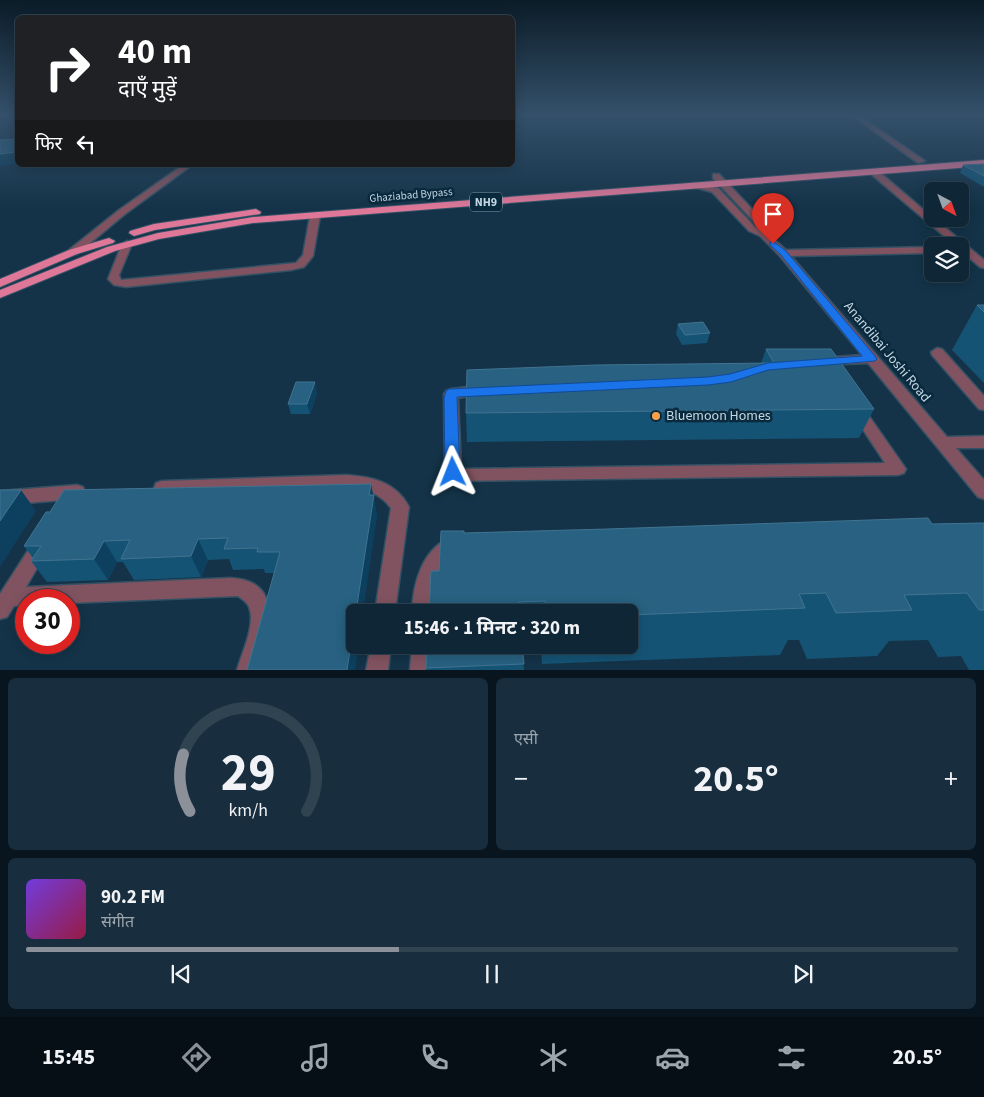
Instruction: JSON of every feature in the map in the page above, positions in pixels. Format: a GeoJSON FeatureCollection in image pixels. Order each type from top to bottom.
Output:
{"type":"FeatureCollection","features":[{"type":"Feature","properties":{"kind":"highway","name":"Ghaziabad Bypass"},"geometry":{"type":"LineString","coordinates":[[0,294],[127,244],[158,236],[252,220],[315,216],[540,193],[694,186],[719,180],[984,156]]}},
{"type":"Feature","properties":{"kind":"highway","name":"Ghaziabad Bypass"},"geometry":{"type":"LineString","coordinates":[[0,282],[73,252],[154,227],[229,214],[719,180],[981,165]]}},
{"type":"Feature","properties":{"kind":"street"},"geometry":{"type":"LineString","coordinates":[[898,145],[921,161]]}},
{"type":"Feature","properties":{"kind":"street"},"geometry":{"type":"LineString","coordinates":[[73,252],[122,212],[185,167]]}},
{"type":"Feature","properties":{"kind":"street"},"geometry":{"type":"LineString","coordinates":[[874,172],[948,237]]}},
{"type":"Feature","properties":{"kind":"street","name":"Anandibai Joshi Road"},"geometry":{"type":"LineString","coordinates":[[719,180],[766,229],[763,234]]}},
{"type":"Feature","properties":{"kind":"street","name":"Anandibai Joshi Road"},"geometry":{"type":"LineString","coordinates":[[694,186],[715,190],[752,229],[763,234],[783,252],[984,492]]}},
{"type":"Feature","properties":{"kind":"street"},"geometry":{"type":"LineString","coordinates":[[127,244],[114,275],[114,279],[118,283],[126,284],[291,267],[300,265],[308,256],[315,216]]}},
{"type":"Feature","properties":{"kind":"street"},"geometry":{"type":"LineString","coordinates":[[783,252],[924,250]]}},
{"type":"Feature","properties":{"kind":"street"},"geometry":{"type":"LineString","coordinates":[[969,254],[984,265]]}},
{"type":"Feature","properties":{"kind":"street"},"geometry":{"type":"LineString","coordinates":[[937,352],[984,405]]}},
{"type":"Feature","properties":{"kind":"street"},"geometry":{"type":"LineString","coordinates":[[833,378],[818,362],[871,359]]}},
{"type":"Feature","properties":{"kind":"street"},"geometry":{"type":"LineString","coordinates":[[494,390],[451,394],[453,472],[455,475],[898,469],[850,401]]}},
{"type":"Feature","properties":{"kind":"street"},"geometry":{"type":"LineString","coordinates":[[944,443],[984,442]]}},
{"type":"Feature","properties":{"kind":"street"},"geometry":{"type":"LineString","coordinates":[[142,489],[347,481],[371,483],[389,492],[400,507],[386,604]]}},
{"type":"Feature","properties":{"kind":"street"},"geometry":{"type":"LineString","coordinates":[[0,498],[93,491]]}},
{"type":"Feature","properties":{"kind":"street"},"geometry":{"type":"LineString","coordinates":[[64,508],[74,492]]}},
{"type":"Feature","properties":{"kind":"street"},"geometry":{"type":"LineString","coordinates":[[4,603],[49,532]]}},
{"type":"Feature","properties":{"kind":"street"},"geometry":{"type":"LineString","coordinates":[[422,604],[422,595],[433,562],[447,547],[469,536]]}},
{"type":"Feature","properties":{"kind":"street"},"geometry":{"type":"LineString","coordinates":[[4,603],[213,587],[241,588],[252,594],[260,607],[262,622],[247,670]]}},
{"type":"Feature","properties":{"kind":"street"},"geometry":{"type":"LineString","coordinates":[[377,670],[380,654]]}},
{"type":"Feature","properties":{"kind":"street"},"geometry":{"type":"LineString","coordinates":[[421,670],[422,654]]}},
{"type":"Feature","properties":{"kind":"building"},"geometry":{"type":"Polygon","coordinates":[[[0,145],[15,145],[15,152],[0,154],[0,145]]]}},
{"type":"Feature","properties":{"kind":"building"},"geometry":{"type":"Polygon","coordinates":[[[984,164],[984,176],[963,165],[984,164]]]}},
{"type":"Feature","properties":{"kind":"building"},"geometry":{"type":"Polygon","coordinates":[[[977,305],[984,305],[984,312],[977,305]]]}},
{"type":"Feature","properties":{"kind":"building"},"geometry":{"type":"Polygon","coordinates":[[[703,322],[710,333],[685,335],[678,324],[703,322]]]}},
{"type":"Feature","properties":{"kind":"building"},"geometry":{"type":"Polygon","coordinates":[[[766,349],[831,349],[874,409],[466,413],[467,370],[596,365],[774,363],[766,349]]]}},
{"type":"Feature","properties":{"kind":"building"},"geometry":{"type":"Polygon","coordinates":[[[296,382],[315,382],[307,404],[288,404],[296,382]]]}},
{"type":"Feature","properties":{"kind":"building"},"geometry":{"type":"Polygon","coordinates":[[[371,484],[369,495],[374,495],[357,604],[346,604],[346,654],[349,654],[347,670],[247,670],[280,552],[257,552],[258,548],[224,549],[228,538],[198,539],[191,556],[121,559],[130,540],[104,541],[94,559],[31,561],[41,546],[24,546],[46,512],[50,512],[64,490],[371,484]]]}},
{"type":"Feature","properties":{"kind":"building"},"geometry":{"type":"Polygon","coordinates":[[[0,490],[21,490],[0,521],[0,490]]]}},
{"type":"Feature","properties":{"kind":"building"},"geometry":{"type":"Polygon","coordinates":[[[928,518],[932,524],[984,523],[984,610],[979,610],[967,593],[904,595],[912,610],[836,613],[826,593],[799,594],[805,608],[638,615],[638,604],[545,604],[545,601],[519,602],[519,604],[429,604],[431,571],[439,571],[441,531],[464,531],[464,533],[928,518]]]}},
{"type":"Feature","properties":{"kind":"building"},"geometry":{"type":"Polygon","coordinates":[[[427,654],[523,654],[524,664],[426,668],[427,654]]]}},
{"type":"Feature","properties":{"kind":"place","name":"Bluemoon Homes"},"geometry":{"type":"Point","coordinates":[656,416]}},
{"type":"Feature","properties":{"kind":"route"},"geometry":{"type":"LineString","coordinates":[[453,472],[450,398],[454,392],[708,381],[731,378],[768,366],[871,359],[783,252],[773,244]]}}]}
